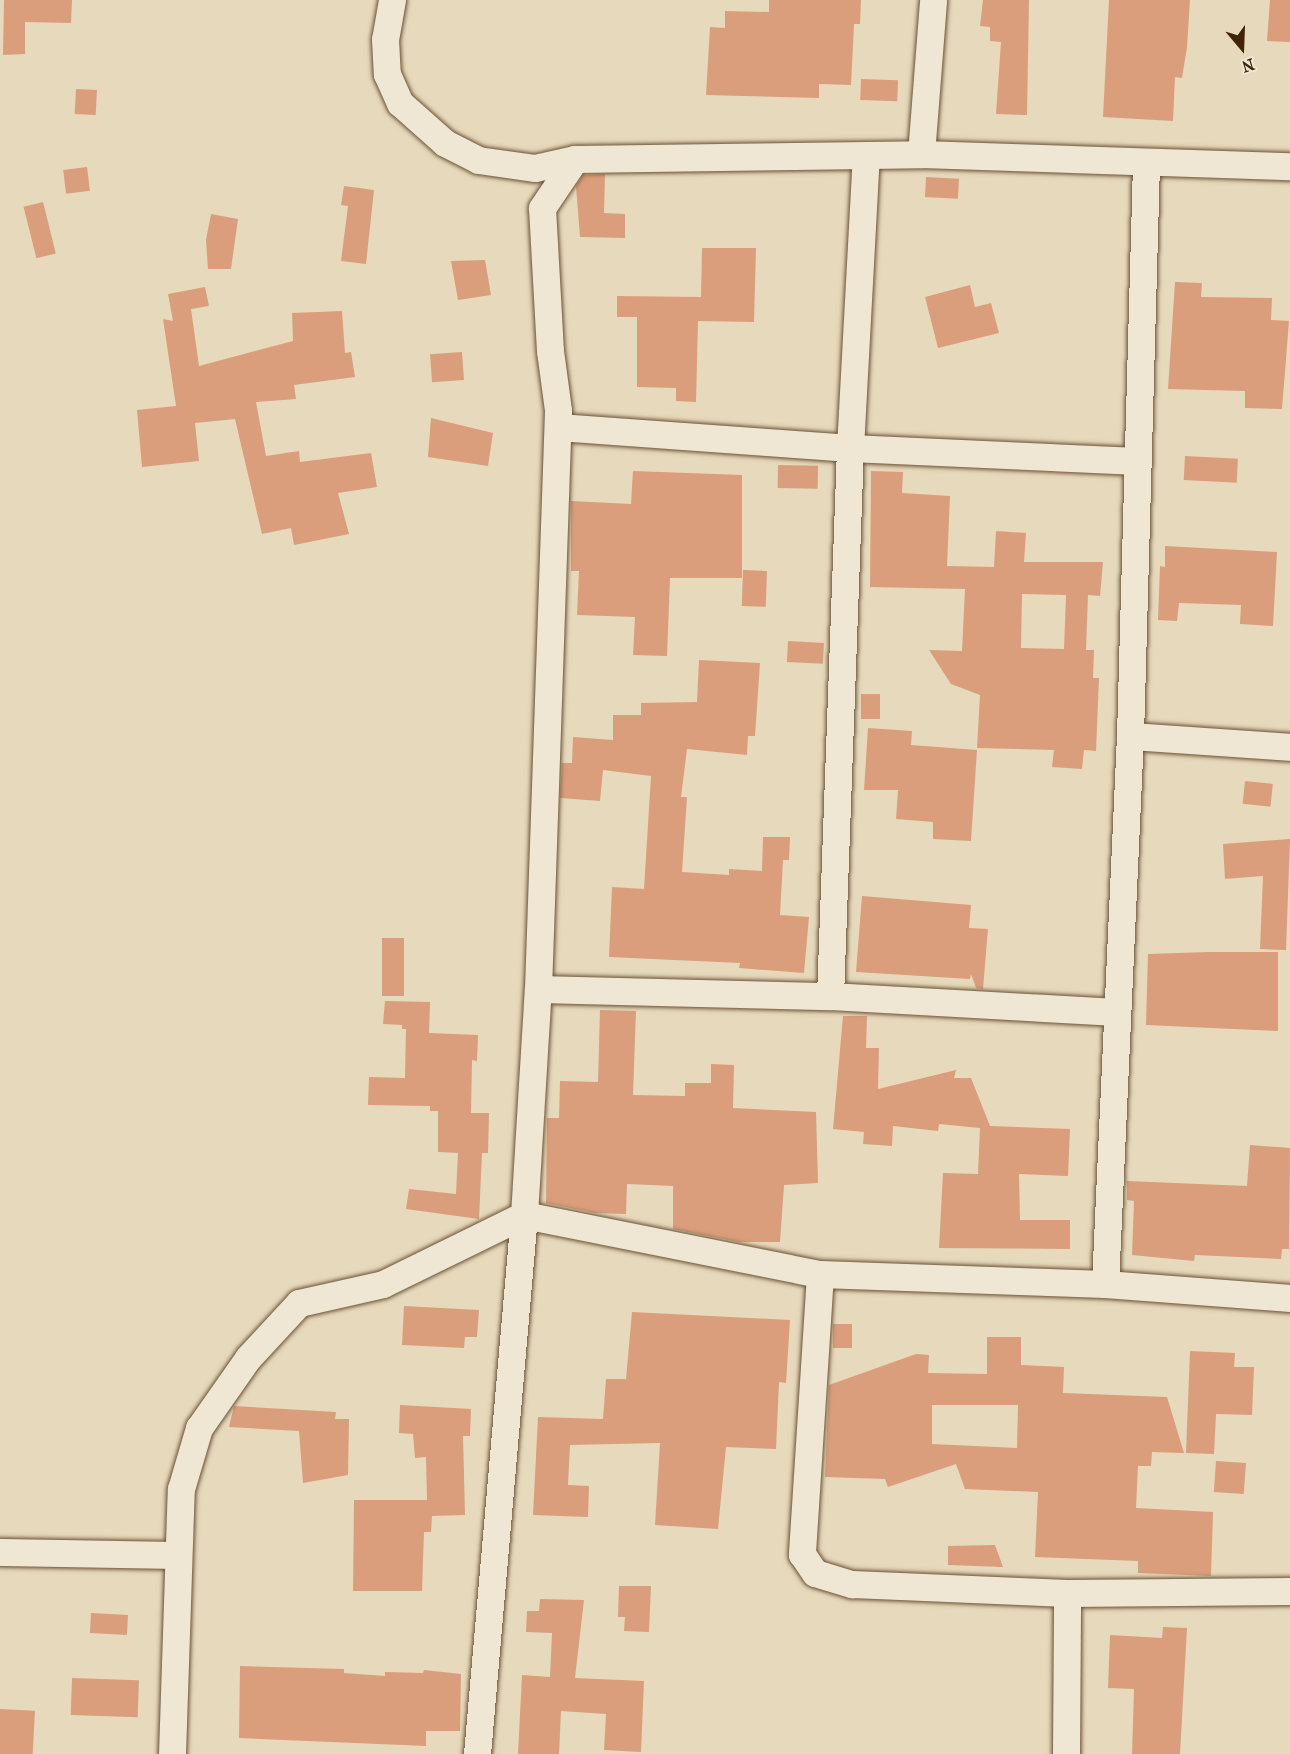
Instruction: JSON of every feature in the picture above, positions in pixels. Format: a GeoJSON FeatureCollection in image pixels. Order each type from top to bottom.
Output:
{"type":"FeatureCollection","features":[{"type":"Feature","properties":{"kind":"street"},"geometry":{"type":"LineString","coordinates":[[392,0],[385,39],[387,74],[400,104],[445,143],[478,160],[535,168],[575,159],[921,154],[1290,166]]}},
{"type":"Feature","properties":{"kind":"street"},"geometry":{"type":"LineString","coordinates":[[921,154],[933,0]]}},
{"type":"Feature","properties":{"kind":"street"},"geometry":{"type":"LineString","coordinates":[[830,996],[850,448],[866,156]]}},
{"type":"Feature","properties":{"kind":"street"},"geometry":{"type":"LineString","coordinates":[[477,1754],[524,1215],[538,989],[558,427],[542,208],[575,159]]}},
{"type":"Feature","properties":{"kind":"street"},"geometry":{"type":"LineString","coordinates":[[1105,1284],[1130,736],[1146,162]]}},
{"type":"Feature","properties":{"kind":"street"},"geometry":{"type":"LineString","coordinates":[[558,427],[850,448],[1138,461]]}},
{"type":"Feature","properties":{"kind":"street"},"geometry":{"type":"LineString","coordinates":[[1130,736],[1290,747]]}},
{"type":"Feature","properties":{"kind":"street"},"geometry":{"type":"LineString","coordinates":[[538,989],[830,996],[1117,1012]]}},
{"type":"Feature","properties":{"kind":"street"},"geometry":{"type":"LineString","coordinates":[[172,1754],[181,1489],[199,1428],[248,1358],[299,1304],[383,1284],[524,1215],[820,1274],[1105,1284],[1290,1298]]}},
{"type":"Feature","properties":{"kind":"street"},"geometry":{"type":"LineString","coordinates":[[820,1274],[802,1554],[815,1574],[852,1584],[1067,1593],[1290,1591]]}},
{"type":"Feature","properties":{"kind":"street"},"geometry":{"type":"LineString","coordinates":[[0,1552],[178,1555]]}},
{"type":"Feature","properties":{"kind":"street"},"geometry":{"type":"LineString","coordinates":[[1066,1754],[1067,1593]]}},
{"type":"Feature","properties":{"kind":"building"},"geometry":{"type":"Polygon","coordinates":[[[4,0],[72,0],[71,23],[25,22],[25,54],[3,55],[4,0]]]}},
{"type":"Feature","properties":{"kind":"building"},"geometry":{"type":"Polygon","coordinates":[[[769,0],[861,0],[860,24],[854,24],[851,85],[819,84],[819,98],[706,95],[710,27],[725,28],[725,11],[769,12],[769,0]]]}},
{"type":"Feature","properties":{"kind":"building"},"geometry":{"type":"Polygon","coordinates":[[[983,0],[1029,0],[1027,115],[996,114],[1001,42],[990,41],[990,27],[980,26],[983,0]]]}},
{"type":"Feature","properties":{"kind":"building"},"geometry":{"type":"Polygon","coordinates":[[[1109,0],[1190,0],[1187,47],[1182,78],[1175,77],[1173,121],[1103,117],[1109,0]]]}},
{"type":"Feature","properties":{"kind":"building"},"geometry":{"type":"Polygon","coordinates":[[[1270,0],[1290,0],[1290,42],[1267,41],[1270,0]]]}},
{"type":"Feature","properties":{"kind":"building"},"geometry":{"type":"Polygon","coordinates":[[[861,79],[898,80],[897,101],[860,100],[861,79]]]}},
{"type":"Feature","properties":{"kind":"building"},"geometry":{"type":"Polygon","coordinates":[[[76,89],[97,90],[96,115],[75,114],[76,89]]]}},
{"type":"Feature","properties":{"kind":"building"},"geometry":{"type":"Polygon","coordinates":[[[87,167],[90,191],[66,194],[63,170],[87,167]]]}},
{"type":"Feature","properties":{"kind":"building"},"geometry":{"type":"Polygon","coordinates":[[[605,174],[604,213],[625,214],[625,238],[580,237],[576,186],[583,175],[605,174]]]}},
{"type":"Feature","properties":{"kind":"building"},"geometry":{"type":"Polygon","coordinates":[[[926,177],[959,179],[958,199],[925,197],[926,177]]]}},
{"type":"Feature","properties":{"kind":"building"},"geometry":{"type":"Polygon","coordinates":[[[344,186],[374,190],[366,264],[341,261],[348,206],[341,205],[344,186]]]}},
{"type":"Feature","properties":{"kind":"building"},"geometry":{"type":"Polygon","coordinates":[[[43,202],[56,253],[36,258],[24,207],[43,202]]]}},
{"type":"Feature","properties":{"kind":"building"},"geometry":{"type":"Polygon","coordinates":[[[211,214],[238,219],[231,269],[208,269],[206,240],[211,214]]]}},
{"type":"Feature","properties":{"kind":"building"},"geometry":{"type":"Polygon","coordinates":[[[702,248],[756,248],[754,322],[698,321],[696,402],[676,401],[676,388],[637,387],[637,317],[617,317],[617,296],[701,297],[702,248]]]}},
{"type":"Feature","properties":{"kind":"building"},"geometry":{"type":"Polygon","coordinates":[[[485,260],[491,295],[458,300],[451,261],[485,260]]]}},
{"type":"Feature","properties":{"kind":"building"},"geometry":{"type":"Polygon","coordinates":[[[1175,282],[1202,283],[1201,297],[1272,298],[1271,320],[1289,321],[1282,409],[1245,408],[1245,391],[1168,389],[1175,282]]]}},
{"type":"Feature","properties":{"kind":"building"},"geometry":{"type":"Polygon","coordinates":[[[970,285],[975,307],[991,303],[999,333],[938,348],[925,297],[970,285]]]}},
{"type":"Feature","properties":{"kind":"building"},"geometry":{"type":"Polygon","coordinates":[[[205,287],[209,306],[191,309],[199,366],[293,341],[292,313],[342,311],[345,353],[351,352],[355,377],[294,385],[296,399],[256,402],[266,456],[299,451],[300,462],[371,453],[377,487],[338,493],[349,534],[294,545],[291,528],[262,534],[235,419],[195,423],[199,461],[142,467],[137,410],[176,406],[163,319],[173,321],[168,294],[205,287]]]}},
{"type":"Feature","properties":{"kind":"building"},"geometry":{"type":"Polygon","coordinates":[[[462,352],[464,380],[432,382],[430,354],[462,352]]]}},
{"type":"Feature","properties":{"kind":"building"},"geometry":{"type":"Polygon","coordinates":[[[431,418],[493,433],[488,466],[428,457],[431,418]]]}},
{"type":"Feature","properties":{"kind":"building"},"geometry":{"type":"Polygon","coordinates":[[[1185,456],[1238,459],[1237,483],[1184,480],[1185,456]]]}},
{"type":"Feature","properties":{"kind":"building"},"geometry":{"type":"Polygon","coordinates":[[[778,465],[818,466],[818,489],[778,488],[778,465]]]}},
{"type":"Feature","properties":{"kind":"building"},"geometry":{"type":"Polygon","coordinates":[[[633,471],[742,475],[742,578],[670,578],[667,656],[633,655],[635,617],[577,615],[579,571],[571,571],[571,501],[631,504],[633,471]]]}},
{"type":"Feature","properties":{"kind":"building"},"geometry":{"type":"Polygon","coordinates":[[[871,471],[903,472],[902,493],[950,496],[947,566],[994,567],[996,531],[1026,533],[1024,562],[1103,562],[1100,596],[1088,595],[1086,650],[1094,650],[1093,678],[1099,678],[1096,751],[1084,750],[1082,769],[1052,767],[1054,750],[977,748],[980,695],[951,684],[929,650],[962,651],[965,589],[870,587],[871,471]],[[1022,594],[1021,648],[1064,649],[1066,595],[1022,594]]]}},
{"type":"Feature","properties":{"kind":"building"},"geometry":{"type":"Polygon","coordinates":[[[1165,546],[1277,552],[1273,626],[1240,624],[1241,605],[1179,603],[1177,621],[1158,620],[1160,566],[1165,567],[1165,546]]]}},
{"type":"Feature","properties":{"kind":"building"},"geometry":{"type":"Polygon","coordinates":[[[743,570],[767,571],[766,607],[742,606],[743,570]]]}},
{"type":"Feature","properties":{"kind":"building"},"geometry":{"type":"Polygon","coordinates":[[[788,641],[824,643],[823,664],[787,662],[788,641]]]}},
{"type":"Feature","properties":{"kind":"building"},"geometry":{"type":"Polygon","coordinates":[[[699,660],[760,663],[755,736],[748,736],[747,755],[687,749],[681,797],[687,797],[682,872],[729,875],[729,869],[762,871],[763,837],[790,837],[789,860],[783,860],[780,915],[809,917],[804,973],[739,968],[740,963],[609,957],[612,887],[644,889],[651,776],[603,770],[600,801],[560,798],[562,763],[572,763],[573,737],[613,740],[613,715],[641,715],[641,703],[697,702],[699,660]]]}},
{"type":"Feature","properties":{"kind":"building"},"geometry":{"type":"Polygon","coordinates":[[[861,694],[880,694],[880,719],[861,719],[861,694]]]}},
{"type":"Feature","properties":{"kind":"building"},"geometry":{"type":"Polygon","coordinates":[[[868,728],[912,731],[911,745],[977,750],[971,841],[933,839],[933,822],[896,819],[898,790],[864,790],[868,728]]]}},
{"type":"Feature","properties":{"kind":"building"},"geometry":{"type":"Polygon","coordinates":[[[1245,781],[1273,784],[1270,807],[1243,804],[1245,781]]]}},
{"type":"Feature","properties":{"kind":"building"},"geometry":{"type":"Polygon","coordinates":[[[1290,839],[1286,950],[1260,949],[1263,876],[1225,879],[1223,844],[1290,839]]]}},
{"type":"Feature","properties":{"kind":"building"},"geometry":{"type":"Polygon","coordinates":[[[862,896],[971,905],[969,928],[988,929],[983,989],[976,988],[971,974],[970,979],[856,972],[862,896]]]}},
{"type":"Feature","properties":{"kind":"building"},"geometry":{"type":"Polygon","coordinates":[[[382,938],[404,938],[404,996],[382,996],[382,938]]]}},
{"type":"Feature","properties":{"kind":"building"},"geometry":{"type":"Polygon","coordinates":[[[1278,952],[1278,1031],[1146,1025],[1148,954],[1278,952]]]}},
{"type":"Feature","properties":{"kind":"building"},"geometry":{"type":"Polygon","coordinates":[[[385,1001],[430,1002],[429,1033],[478,1035],[477,1061],[472,1060],[471,1113],[489,1113],[488,1153],[482,1153],[479,1219],[406,1209],[409,1189],[456,1194],[458,1153],[438,1152],[438,1111],[430,1111],[430,1106],[368,1105],[369,1077],[405,1078],[406,1029],[402,1029],[402,1025],[383,1024],[385,1001]]]}},
{"type":"Feature","properties":{"kind":"building"},"geometry":{"type":"Polygon","coordinates":[[[600,1010],[636,1011],[633,1095],[685,1096],[685,1083],[711,1083],[711,1064],[734,1065],[733,1108],[816,1112],[818,1183],[784,1185],[780,1242],[739,1242],[673,1229],[673,1186],[627,1184],[626,1214],[595,1213],[546,1203],[547,1118],[559,1118],[560,1081],[598,1082],[600,1010]]]}},
{"type":"Feature","properties":{"kind":"building"},"geometry":{"type":"Polygon","coordinates":[[[843,1016],[867,1016],[866,1048],[879,1048],[878,1089],[956,1070],[954,1078],[971,1078],[990,1126],[1070,1129],[1068,1176],[1019,1174],[1020,1220],[1070,1220],[1070,1249],[939,1248],[943,1173],[978,1174],[980,1128],[939,1124],[938,1131],[893,1126],[892,1146],[863,1144],[864,1132],[833,1129],[843,1016]]]}},
{"type":"Feature","properties":{"kind":"building"},"geometry":{"type":"Polygon","coordinates":[[[1250,1145],[1290,1148],[1289,1249],[1282,1249],[1281,1259],[1195,1255],[1194,1261],[1132,1255],[1134,1201],[1127,1200],[1127,1181],[1247,1186],[1250,1145]]]}},
{"type":"Feature","properties":{"kind":"building"},"geometry":{"type":"Polygon","coordinates":[[[404,1306],[479,1310],[477,1337],[465,1337],[464,1348],[402,1345],[404,1306]]]}},
{"type":"Feature","properties":{"kind":"building"},"geometry":{"type":"Polygon","coordinates":[[[632,1312],[790,1320],[786,1383],[779,1382],[776,1449],[726,1447],[718,1529],[655,1525],[660,1443],[570,1445],[568,1485],[589,1486],[588,1517],[533,1515],[538,1417],[603,1419],[606,1379],[626,1379],[632,1312]]]}},
{"type":"Feature","properties":{"kind":"building"},"geometry":{"type":"Polygon","coordinates":[[[833,1324],[852,1324],[852,1348],[833,1348],[833,1324]]]}},
{"type":"Feature","properties":{"kind":"building"},"geometry":{"type":"Polygon","coordinates":[[[987,1337],[1021,1337],[1021,1365],[1064,1367],[1063,1393],[1167,1397],[1184,1453],[1152,1452],[1151,1466],[1138,1466],[1136,1508],[1213,1512],[1211,1576],[1138,1573],[1138,1561],[1035,1557],[1038,1492],[965,1489],[956,1464],[888,1487],[885,1479],[825,1477],[829,1385],[916,1354],[929,1355],[928,1373],[987,1374],[987,1337]],[[932,1405],[932,1444],[1017,1448],[1018,1405],[932,1405]]]}},
{"type":"Feature","properties":{"kind":"building"},"geometry":{"type":"Polygon","coordinates":[[[1190,1351],[1235,1353],[1234,1367],[1254,1367],[1252,1415],[1216,1414],[1214,1454],[1186,1453],[1190,1351]]]}},
{"type":"Feature","properties":{"kind":"building"},"geometry":{"type":"Polygon","coordinates":[[[400,1405],[471,1409],[470,1436],[463,1436],[465,1515],[432,1516],[431,1532],[424,1532],[422,1591],[353,1591],[354,1500],[427,1500],[426,1457],[415,1458],[413,1434],[399,1433],[400,1405]]]}},
{"type":"Feature","properties":{"kind":"building"},"geometry":{"type":"Polygon","coordinates":[[[234,1406],[336,1412],[335,1419],[349,1419],[348,1475],[303,1483],[299,1431],[229,1427],[234,1406]]]}},
{"type":"Feature","properties":{"kind":"building"},"geometry":{"type":"Polygon","coordinates":[[[1216,1461],[1246,1463],[1244,1494],[1214,1492],[1216,1461]]]}},
{"type":"Feature","properties":{"kind":"building"},"geometry":{"type":"Polygon","coordinates":[[[995,1545],[1003,1567],[948,1565],[948,1546],[995,1545]]]}},
{"type":"Feature","properties":{"kind":"building"},"geometry":{"type":"Polygon","coordinates":[[[619,1586],[651,1586],[649,1632],[624,1631],[625,1617],[618,1617],[619,1586]]]}},
{"type":"Feature","properties":{"kind":"building"},"geometry":{"type":"Polygon","coordinates":[[[540,1599],[584,1600],[575,1678],[644,1681],[641,1752],[604,1750],[606,1714],[561,1711],[559,1754],[518,1754],[522,1675],[550,1677],[552,1633],[526,1632],[527,1611],[539,1611],[540,1599]]]}},
{"type":"Feature","properties":{"kind":"building"},"geometry":{"type":"Polygon","coordinates":[[[91,1613],[128,1615],[127,1635],[90,1633],[91,1613]]]}},
{"type":"Feature","properties":{"kind":"building"},"geometry":{"type":"Polygon","coordinates":[[[1163,1627],[1187,1628],[1180,1754],[1132,1754],[1134,1689],[1108,1688],[1110,1635],[1162,1638],[1163,1627]]]}},
{"type":"Feature","properties":{"kind":"building"},"geometry":{"type":"Polygon","coordinates":[[[240,1666],[344,1669],[344,1673],[385,1676],[385,1672],[423,1673],[424,1670],[461,1674],[460,1731],[426,1731],[426,1746],[239,1738],[240,1666]]]}},
{"type":"Feature","properties":{"kind":"building"},"geometry":{"type":"Polygon","coordinates":[[[72,1678],[139,1680],[138,1717],[71,1715],[72,1678]]]}},
{"type":"Feature","properties":{"kind":"building"},"geometry":{"type":"Polygon","coordinates":[[[0,1709],[35,1711],[33,1754],[0,1754],[0,1709]]]}}]}
